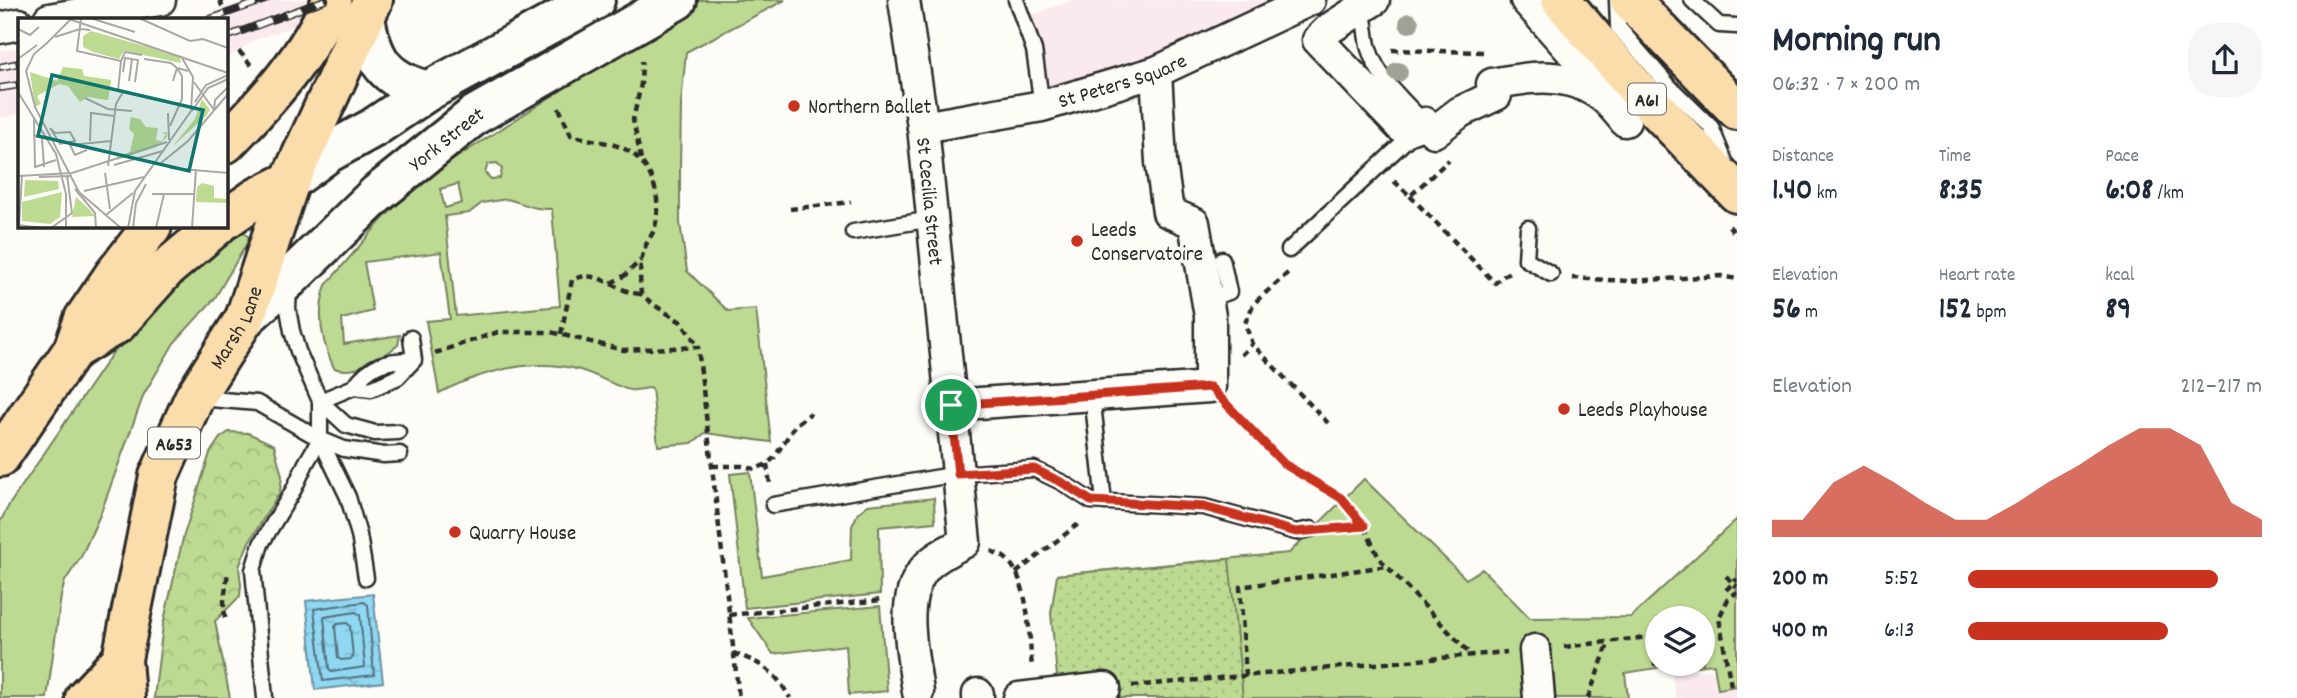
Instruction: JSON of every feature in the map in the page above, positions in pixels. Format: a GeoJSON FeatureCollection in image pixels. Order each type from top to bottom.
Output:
{"type":"FeatureCollection","features":[{"type":"Feature","properties":{"kind":"highway"},"geometry":{"type":"LineString","coordinates":[[228,141],[250,119],[305,51],[332,0]]}},
{"type":"Feature","properties":{"kind":"highway","name":"A61"},"geometry":{"type":"LineString","coordinates":[[1561,0],[1637,89],[1737,192]]}},
{"type":"Feature","properties":{"kind":"highway"},"geometry":{"type":"LineString","coordinates":[[1630,0],[1737,110]]}},
{"type":"Feature","properties":{"kind":"highway","name":"Marsh Lane"},"geometry":{"type":"LineString","coordinates":[[121,659],[159,476],[194,398],[245,318],[290,181],[369,9]]}},
{"type":"Feature","properties":{"kind":"highway"},"geometry":{"type":"LineString","coordinates":[[228,218],[256,198],[290,181]]}},
{"type":"Feature","properties":{"kind":"highway"},"geometry":{"type":"LineString","coordinates":[[73,350],[117,324],[166,269],[215,228]]}},
{"type":"Feature","properties":{"kind":"highway"},"geometry":{"type":"LineString","coordinates":[[0,457],[73,350],[84,319],[142,229]]}},
{"type":"Feature","properties":{"kind":"highway"},"geometry":{"type":"LineString","coordinates":[[85,698],[121,659]]}},
{"type":"Feature","properties":{"kind":"highway"},"geometry":{"type":"LineString","coordinates":[[121,659],[125,698]]}},
{"type":"Feature","properties":{"kind":"street"},"geometry":{"type":"LineString","coordinates":[[55,18],[160,0]]}},
{"type":"Feature","properties":{"kind":"street"},"geometry":{"type":"LineString","coordinates":[[290,181],[327,153],[373,128],[428,91],[595,0]]}},
{"type":"Feature","properties":{"kind":"street","name":"York Street"},"geometry":{"type":"LineString","coordinates":[[245,318],[377,194],[475,116],[677,0]]}},
{"type":"Feature","properties":{"kind":"street","name":"St Cecilia Street"},"geometry":{"type":"LineString","coordinates":[[904,0],[923,127],[965,542],[927,566],[916,582],[911,597]]}},
{"type":"Feature","properties":{"kind":"street","name":"St Peters Square"},"geometry":{"type":"LineString","coordinates":[[923,127],[1042,106],[1156,72],[1310,0]]}},
{"type":"Feature","properties":{"kind":"street"},"geometry":{"type":"LineString","coordinates":[[1364,3],[1318,40],[1401,127],[1431,129],[1434,132],[1460,111],[1496,95],[1492,84],[1552,76],[1579,84],[1603,97],[1625,121],[1627,108],[1618,91],[1573,53],[1526,0]]}},
{"type":"Feature","properties":{"kind":"street"},"geometry":{"type":"LineString","coordinates":[[369,9],[369,40],[380,63],[405,85],[428,91]]}},
{"type":"Feature","properties":{"kind":"street"},"geometry":{"type":"LineString","coordinates":[[0,28],[18,24]]}},
{"type":"Feature","properties":{"kind":"street"},"geometry":{"type":"LineString","coordinates":[[951,405],[1210,387],[1210,316],[1194,223],[1168,212],[1161,162],[1156,72]]}},
{"type":"Feature","properties":{"kind":"street"},"geometry":{"type":"LineString","coordinates":[[911,597],[911,630],[918,692]]}},
{"type":"Feature","properties":{"kind":"street"},"geometry":{"type":"LineString","coordinates":[[1535,650],[1539,698]]}},
{"type":"Feature","properties":{"kind":"street"},"geometry":{"type":"LineString","coordinates":[[115,698],[121,659]]}},
{"type":"Feature","properties":{"kind":"street"},"geometry":{"type":"LineString","coordinates":[[1027,697],[1105,688]]}},
{"type":"Feature","properties":{"kind":"lane"},"geometry":{"type":"LineString","coordinates":[[1016,0],[1034,50],[1042,106]]}},
{"type":"Feature","properties":{"kind":"lane"},"geometry":{"type":"LineString","coordinates":[[1617,0],[1618,26],[1670,87],[1711,127],[1737,192]]}},
{"type":"Feature","properties":{"kind":"lane"},"geometry":{"type":"LineString","coordinates":[[1692,0],[1719,25],[1737,26]]}},
{"type":"Feature","properties":{"kind":"lane"},"geometry":{"type":"LineString","coordinates":[[1289,250],[1379,166],[1431,129],[1399,97],[1369,50],[1364,3]]}},
{"type":"Feature","properties":{"kind":"lane"},"geometry":{"type":"LineString","coordinates":[[853,232],[932,219]]}},
{"type":"Feature","properties":{"kind":"lane"},"geometry":{"type":"LineString","coordinates":[[1528,228],[1526,259],[1550,274]]}},
{"type":"Feature","properties":{"kind":"lane"},"geometry":{"type":"LineString","coordinates":[[1207,299],[1229,292],[1222,259]]}},
{"type":"Feature","properties":{"kind":"lane"},"geometry":{"type":"LineString","coordinates":[[290,278],[288,309],[292,331],[320,401],[346,425],[375,433],[398,432]]}},
{"type":"Feature","properties":{"kind":"lane"},"geometry":{"type":"LineString","coordinates":[[320,401],[354,387],[364,373],[393,360],[414,360],[411,338]]}},
{"type":"Feature","properties":{"kind":"lane"},"geometry":{"type":"LineString","coordinates":[[1092,395],[1097,501]]}},
{"type":"Feature","properties":{"kind":"lane"},"geometry":{"type":"LineString","coordinates":[[194,398],[257,403],[320,439],[344,449],[365,454],[400,454]]}},
{"type":"Feature","properties":{"kind":"lane"},"geometry":{"type":"LineString","coordinates":[[320,401],[320,439],[348,498],[359,535],[366,578]]}},
{"type":"Feature","properties":{"kind":"lane"},"geometry":{"type":"LineString","coordinates":[[265,698],[253,570],[261,544],[295,489],[320,439]]}},
{"type":"Feature","properties":{"kind":"lane"},"geometry":{"type":"LineString","coordinates":[[773,505],[958,474],[1034,469],[1097,501],[1204,507],[1296,532],[1311,529]]}},
{"type":"Feature","properties":{"kind":"path"},"geometry":{"type":"LineString","coordinates":[[220,0],[223,9]]}},
{"type":"Feature","properties":{"kind":"path"},"geometry":{"type":"LineString","coordinates":[[1369,50],[1491,52]]}},
{"type":"Feature","properties":{"kind":"path"},"geometry":{"type":"LineString","coordinates":[[642,60],[642,84],[633,120],[641,160],[653,182],[658,205],[654,230],[644,250],[639,271],[641,293],[681,322],[698,347],[739,698]]}},
{"type":"Feature","properties":{"kind":"path"},"geometry":{"type":"LineString","coordinates":[[555,99],[571,135],[620,147],[641,160]]}},
{"type":"Feature","properties":{"kind":"path"},"geometry":{"type":"LineString","coordinates":[[1410,196],[1455,155]]}},
{"type":"Feature","properties":{"kind":"path"},"geometry":{"type":"LineString","coordinates":[[1379,166],[1495,283],[1526,259]]}},
{"type":"Feature","properties":{"kind":"path"},"geometry":{"type":"LineString","coordinates":[[790,209],[851,202]]}},
{"type":"Feature","properties":{"kind":"path"},"geometry":{"type":"LineString","coordinates":[[1289,250],[1299,263],[1254,303],[1245,323],[1252,344],[1330,425]]}},
{"type":"Feature","properties":{"kind":"path"},"geometry":{"type":"LineString","coordinates":[[611,283],[624,276],[642,259]]}},
{"type":"Feature","properties":{"kind":"path"},"geometry":{"type":"LineString","coordinates":[[1550,274],[1568,278],[1628,281],[1721,276],[1737,279]]}},
{"type":"Feature","properties":{"kind":"path"},"geometry":{"type":"LineString","coordinates":[[561,334],[572,280],[582,275],[611,283],[629,293],[641,293]]}},
{"type":"Feature","properties":{"kind":"path"},"geometry":{"type":"LineString","coordinates":[[414,360],[498,332],[551,332],[624,350],[698,347]]}},
{"type":"Feature","properties":{"kind":"path"},"geometry":{"type":"LineString","coordinates":[[1210,387],[1284,464],[1341,498],[1364,526],[1379,558],[1471,656]]}},
{"type":"Feature","properties":{"kind":"path"},"geometry":{"type":"LineString","coordinates":[[712,466],[755,468],[767,464],[774,458],[796,424],[811,413]]}},
{"type":"Feature","properties":{"kind":"path"},"geometry":{"type":"LineString","coordinates":[[1027,697],[1023,591],[1016,573],[1077,525],[1097,501]]}},
{"type":"Feature","properties":{"kind":"path"},"geometry":{"type":"LineString","coordinates":[[1311,529],[1364,526]]}},
{"type":"Feature","properties":{"kind":"path"},"geometry":{"type":"LineString","coordinates":[[1246,676],[1240,587],[1387,566]]}},
{"type":"Feature","properties":{"kind":"path"},"geometry":{"type":"LineString","coordinates":[[1726,576],[1736,585]]}},
{"type":"Feature","properties":{"kind":"path"},"geometry":{"type":"LineString","coordinates":[[225,618],[227,578]]}},
{"type":"Feature","properties":{"kind":"path"},"geometry":{"type":"LineString","coordinates":[[1726,590],[1736,585]]}},
{"type":"Feature","properties":{"kind":"path"},"geometry":{"type":"LineString","coordinates":[[1731,687],[1719,618],[1736,585]]}},
{"type":"Feature","properties":{"kind":"path"},"geometry":{"type":"LineString","coordinates":[[729,615],[911,597]]}},
{"type":"Feature","properties":{"kind":"path"},"geometry":{"type":"LineString","coordinates":[[1105,688],[1645,638]]}},
{"type":"Feature","properties":{"kind":"path"},"geometry":{"type":"LineString","coordinates":[[1588,698],[1609,642]]}},
{"type":"Feature","properties":{"kind":"path"},"geometry":{"type":"LineString","coordinates":[[733,653],[757,661],[776,676],[790,698]]}},
{"type":"Feature","properties":{"kind":"shaded area"},"geometry":{"type":"Polygon","coordinates":[[[250,0],[365,0],[254,40],[228,58],[228,18],[195,18],[250,0]]]}},
{"type":"Feature","properties":{"kind":"shaded area"},"geometry":{"type":"Polygon","coordinates":[[[1073,0],[1283,0],[1164,56],[1056,92],[1049,83],[1029,16],[1073,0]]]}},
{"type":"Feature","properties":{"kind":"shaded area"},"geometry":{"type":"Polygon","coordinates":[[[17,48],[18,114],[0,118],[0,51],[17,48]]]}},
{"type":"Feature","properties":{"kind":"shaded area"},"geometry":{"type":"Polygon","coordinates":[[[1737,669],[1737,698],[1676,698],[1672,676],[1715,676],[1715,670],[1737,669]]]}},
{"type":"Feature","properties":{"kind":"green space"},"geometry":{"type":"Polygon","coordinates":[[[682,0],[785,0],[686,52],[681,104],[680,223],[687,271],[728,311],[756,309],[771,442],[705,433],[692,443],[658,446],[652,388],[630,390],[586,372],[562,366],[507,369],[472,379],[439,393],[426,321],[450,319],[441,252],[364,262],[373,311],[342,319],[344,344],[400,335],[398,345],[359,368],[334,368],[321,327],[321,306],[326,285],[380,222],[420,181],[560,91],[647,20],[682,0]],[[497,163],[488,164],[485,173],[491,179],[500,178],[502,169],[497,163]],[[458,184],[440,189],[445,208],[462,203],[458,184]],[[507,199],[482,203],[469,213],[445,216],[456,316],[560,306],[552,209],[533,207],[507,199]]]}},
{"type":"Feature","properties":{"kind":"green space"},"geometry":{"type":"Polygon","coordinates":[[[236,227],[250,238],[215,298],[174,343],[144,394],[100,515],[81,557],[65,581],[47,698],[0,698],[0,522],[135,320],[236,227]]]}},
{"type":"Feature","properties":{"kind":"green space"},"geometry":{"type":"Polygon","coordinates":[[[229,432],[248,433],[274,445],[282,476],[280,492],[249,542],[239,567],[240,596],[215,621],[230,698],[154,698],[163,625],[183,538],[210,453],[220,438],[229,432]]]}},
{"type":"Feature","properties":{"kind":"green space"},"geometry":{"type":"Polygon","coordinates":[[[750,472],[762,576],[851,560],[852,526],[858,513],[868,505],[934,498],[935,522],[879,527],[880,594],[745,608],[730,474],[750,472]]]}},
{"type":"Feature","properties":{"kind":"green space"},"geometry":{"type":"Polygon","coordinates":[[[1364,479],[1466,579],[1482,569],[1530,618],[1631,617],[1737,519],[1737,686],[1718,689],[1715,670],[1715,606],[1645,606],[1645,670],[1625,673],[1628,698],[1068,698],[1057,575],[1289,553],[1364,479]]]}},
{"type":"Feature","properties":{"kind":"green space"},"geometry":{"type":"Polygon","coordinates":[[[1229,559],[1243,698],[1059,698],[1051,613],[1057,575],[1229,559]]]}},
{"type":"Feature","properties":{"kind":"green space"},"geometry":{"type":"Polygon","coordinates":[[[880,606],[887,691],[849,695],[846,645],[773,654],[748,618],[880,606]]]}},
{"type":"Feature","properties":{"kind":"water"},"geometry":{"type":"Polygon","coordinates":[[[373,594],[383,682],[315,690],[306,601],[373,594]]]}},
{"type":"Feature","properties":{"kind":"railway"},"geometry":{"type":"LineString","coordinates":[[213,18],[265,0]]}},
{"type":"Feature","properties":{"kind":"railway"},"geometry":{"type":"LineString","coordinates":[[228,36],[325,0]]}},
{"type":"Feature","properties":{"kind":"railway"},"geometry":{"type":"LineString","coordinates":[[0,67],[18,63]]}},
{"type":"Feature","properties":{"kind":"railway"},"geometry":{"type":"LineString","coordinates":[[0,88],[18,85]]}},
{"type":"Feature","properties":{"kind":"place","name":"Northern Ballet"},"geometry":{"type":"Point","coordinates":[794,106]}},
{"type":"Feature","properties":{"kind":"place","name":"Leeds Conservatoire"},"geometry":{"type":"Point","coordinates":[1077,241]}},
{"type":"Feature","properties":{"kind":"place","name":"Leeds Playhouse"},"geometry":{"type":"Point","coordinates":[1564,409]}},
{"type":"Feature","properties":{"kind":"place","name":"Quarry House"},"geometry":{"type":"Point","coordinates":[455,532]}},
{"type":"Feature","properties":{"kind":"route"},"geometry":{"type":"LineString","coordinates":[[1210,387],[1284,464],[1341,498],[1364,526],[1296,532],[1204,507],[1091,501],[1034,469],[958,474],[951,405],[1210,387]]}}]}
